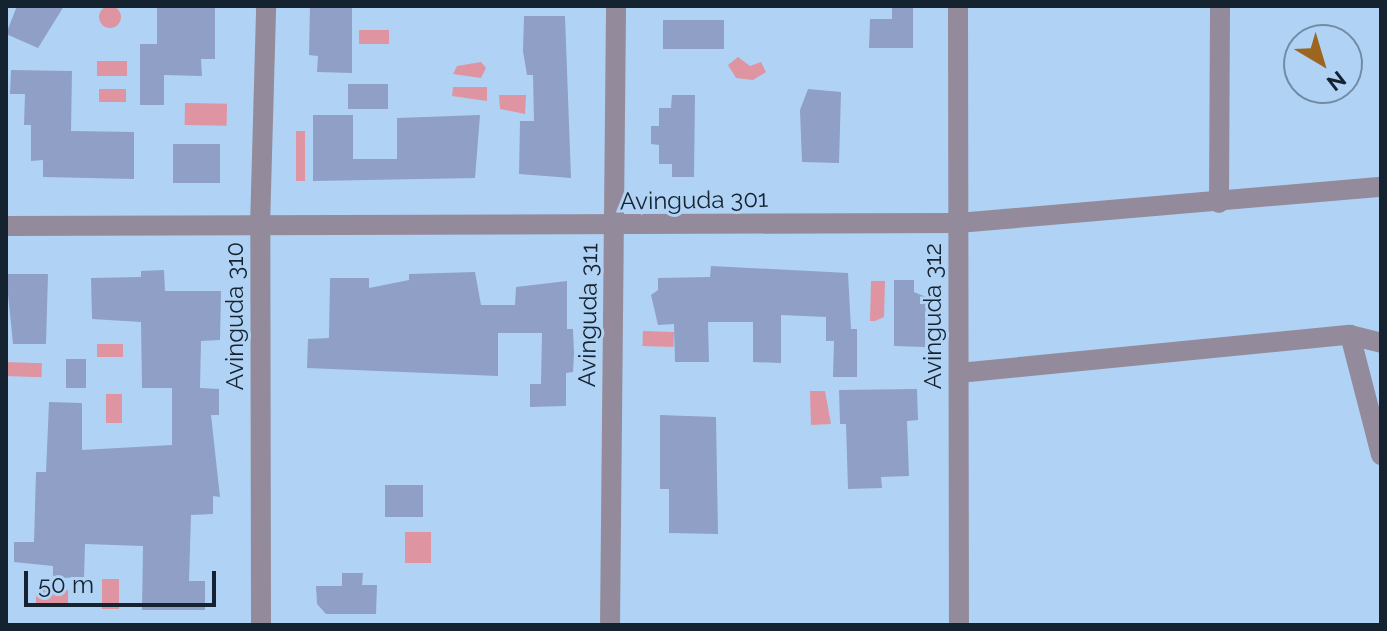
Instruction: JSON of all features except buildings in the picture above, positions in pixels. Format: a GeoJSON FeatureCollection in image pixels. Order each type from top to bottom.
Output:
{"type":"FeatureCollection","features":[{"type":"Feature","properties":{"kind":"street","name":"Avinguda 310"},"geometry":{"type":"LineString","coordinates":[[261,625],[260,227],[266,6]]}},
{"type":"Feature","properties":{"kind":"street","name":"Avinguda 311"},"geometry":{"type":"LineString","coordinates":[[610,625],[616,6]]}},
{"type":"Feature","properties":{"kind":"street","name":"Avinguda 312"},"geometry":{"type":"LineString","coordinates":[[958,6],[959,625]]}},
{"type":"Feature","properties":{"kind":"street"},"geometry":{"type":"LineString","coordinates":[[1219,203],[1220,6]]}},
{"type":"Feature","properties":{"kind":"street","name":"Avinguda 301"},"geometry":{"type":"LineString","coordinates":[[6,226],[616,227],[958,223],[1381,187]]}},
{"type":"Feature","properties":{"kind":"street"},"geometry":{"type":"LineString","coordinates":[[959,373],[1350,335],[1381,343]]}},
{"type":"Feature","properties":{"kind":"street"},"geometry":{"type":"LineString","coordinates":[[1350,335],[1381,455]]}},
{"type":"Feature","properties":{"kind":"shaded area"},"geometry":{"type":"Polygon","coordinates":[[[110,6],[121,17],[110,28],[99,17],[110,6]]]}},
{"type":"Feature","properties":{"kind":"shaded area"},"geometry":{"type":"Polygon","coordinates":[[[359,30],[389,30],[389,44],[359,44],[359,30]]]}},
{"type":"Feature","properties":{"kind":"shaded area"},"geometry":{"type":"Polygon","coordinates":[[[738,57],[750,66],[761,62],[766,72],[753,80],[736,78],[728,65],[738,57]]]}},
{"type":"Feature","properties":{"kind":"shaded area"},"geometry":{"type":"Polygon","coordinates":[[[97,61],[127,61],[127,76],[97,76],[97,61]]]}},
{"type":"Feature","properties":{"kind":"shaded area"},"geometry":{"type":"Polygon","coordinates":[[[481,62],[486,68],[481,78],[453,74],[457,66],[481,62]]]}},
{"type":"Feature","properties":{"kind":"shaded area"},"geometry":{"type":"Polygon","coordinates":[[[453,87],[487,87],[487,101],[452,96],[453,87]]]}},
{"type":"Feature","properties":{"kind":"shaded area"},"geometry":{"type":"Polygon","coordinates":[[[99,89],[126,89],[126,102],[99,102],[99,89]]]}},
{"type":"Feature","properties":{"kind":"shaded area"},"geometry":{"type":"Polygon","coordinates":[[[499,95],[526,95],[525,114],[500,109],[499,95]]]}},
{"type":"Feature","properties":{"kind":"shaded area"},"geometry":{"type":"Polygon","coordinates":[[[185,103],[227,104],[227,126],[185,125],[185,103]]]}},
{"type":"Feature","properties":{"kind":"shaded area"},"geometry":{"type":"Polygon","coordinates":[[[296,131],[305,131],[305,181],[296,181],[296,131]]]}},
{"type":"Feature","properties":{"kind":"shaded area"},"geometry":{"type":"Polygon","coordinates":[[[871,281],[885,281],[884,317],[875,321],[870,321],[871,281]]]}},
{"type":"Feature","properties":{"kind":"shaded area"},"geometry":{"type":"Polygon","coordinates":[[[643,331],[674,332],[673,347],[642,346],[643,331]]]}},
{"type":"Feature","properties":{"kind":"shaded area"},"geometry":{"type":"Polygon","coordinates":[[[97,344],[123,344],[123,357],[97,357],[97,344]]]}},
{"type":"Feature","properties":{"kind":"shaded area"},"geometry":{"type":"Polygon","coordinates":[[[6,362],[42,363],[41,377],[6,376],[6,362]]]}},
{"type":"Feature","properties":{"kind":"shaded area"},"geometry":{"type":"Polygon","coordinates":[[[810,391],[825,391],[831,424],[811,425],[810,391]]]}},
{"type":"Feature","properties":{"kind":"shaded area"},"geometry":{"type":"Polygon","coordinates":[[[106,394],[122,394],[122,423],[106,423],[106,394]]]}},
{"type":"Feature","properties":{"kind":"shaded area"},"geometry":{"type":"Polygon","coordinates":[[[405,532],[431,532],[431,563],[405,563],[405,532]]]}},
{"type":"Feature","properties":{"kind":"shaded area"},"geometry":{"type":"Polygon","coordinates":[[[102,579],[119,579],[119,609],[102,609],[102,579]]]}},
{"type":"Feature","properties":{"kind":"shaded area"},"geometry":{"type":"Polygon","coordinates":[[[36,590],[68,590],[68,607],[36,607],[36,590]]]}}]}
